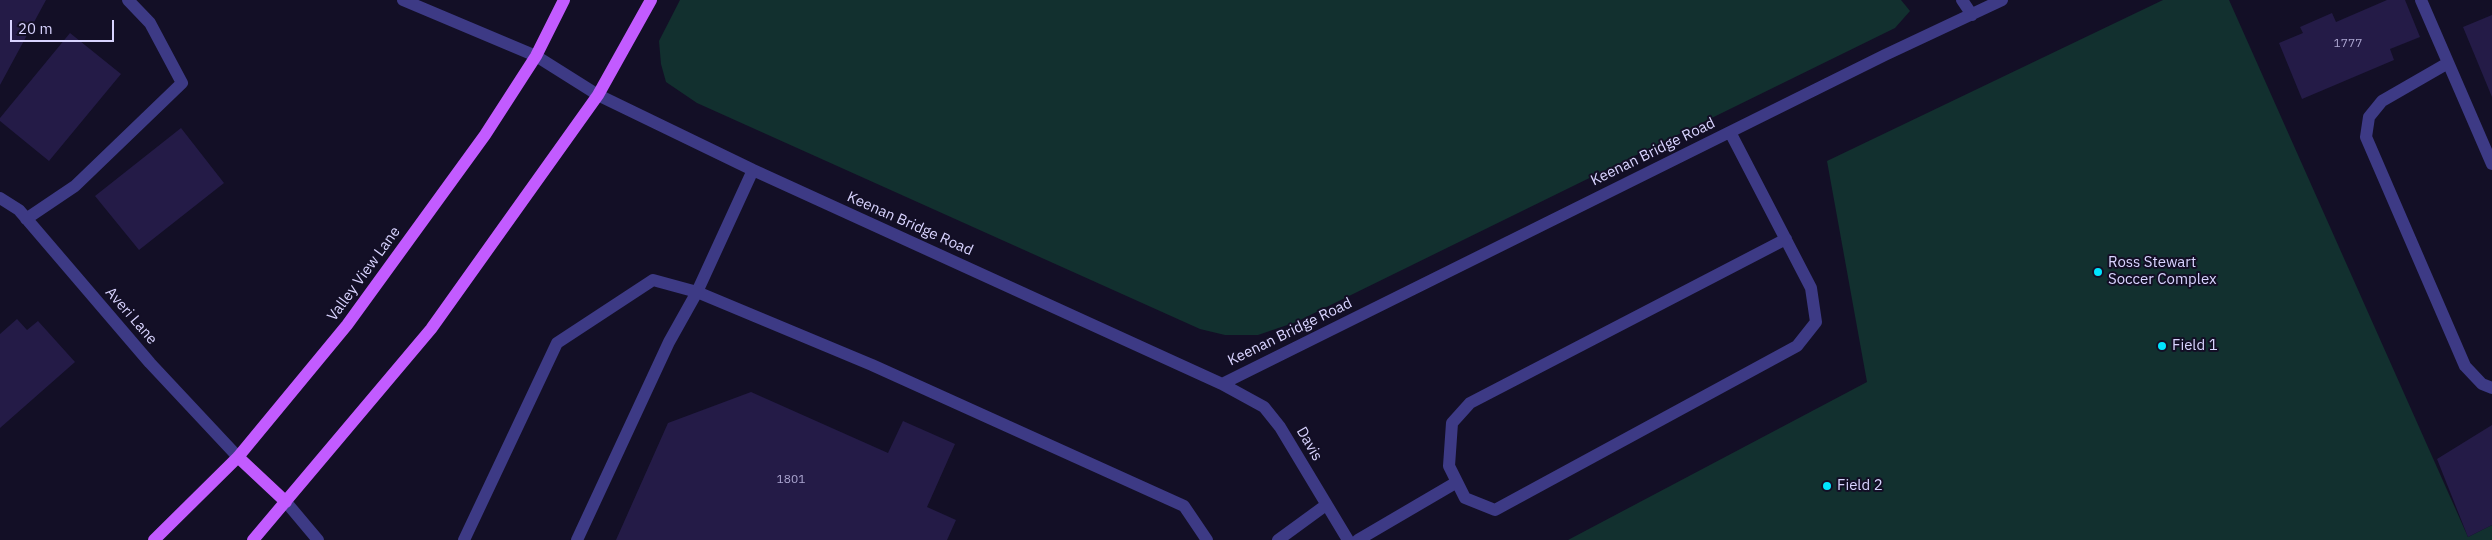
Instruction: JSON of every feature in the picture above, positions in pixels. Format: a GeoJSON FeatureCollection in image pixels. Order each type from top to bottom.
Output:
{"type":"FeatureCollection","features":[{"type":"Feature","properties":{"kind":"main road","name":"Valley View Lane"},"geometry":{"type":"LineString","coordinates":[[154,540],[238,456],[347,325],[485,135],[536,56],[564,0]]}},
{"type":"Feature","properties":{"kind":"main road"},"geometry":{"type":"LineString","coordinates":[[253,540],[431,329],[598,95],[651,0]]}},
{"type":"Feature","properties":{"kind":"main road"},"geometry":{"type":"LineString","coordinates":[[238,456],[286,502]]}},
{"type":"Feature","properties":{"kind":"street"},"geometry":{"type":"LineString","coordinates":[[26,219],[75,186],[182,83],[150,23],[128,0]]}},
{"type":"Feature","properties":{"kind":"street","name":"Keenan Bridge Road"},"geometry":{"type":"LineString","coordinates":[[403,0],[536,56],[598,95],[753,170],[1222,384],[1885,55],[2002,0]]}},
{"type":"Feature","properties":{"kind":"street"},"geometry":{"type":"LineString","coordinates":[[1962,0],[1972,15]]}},
{"type":"Feature","properties":{"kind":"street"},"geometry":{"type":"LineString","coordinates":[[2421,0],[2492,164]]}},
{"type":"Feature","properties":{"kind":"street"},"geometry":{"type":"LineString","coordinates":[[2448,63],[2382,101],[2369,116],[2366,137],[2466,366],[2482,384],[2492,388]]}},
{"type":"Feature","properties":{"kind":"street"},"geometry":{"type":"LineString","coordinates":[[1730,132],[1786,239],[1811,288],[1816,322],[1797,346],[1495,510],[1465,498],[1449,466],[1452,423],[1470,403],[1786,239]]}},
{"type":"Feature","properties":{"kind":"street"},"geometry":{"type":"LineString","coordinates":[[577,540],[669,342],[697,292],[753,170]]}},
{"type":"Feature","properties":{"kind":"street","name":"Averi Lane"},"geometry":{"type":"LineString","coordinates":[[0,198],[18,210],[150,362],[238,456]]}},
{"type":"Feature","properties":{"kind":"street"},"geometry":{"type":"LineString","coordinates":[[464,540],[557,343],[653,280],[697,292],[872,365],[1184,506],[1207,540]]}},
{"type":"Feature","properties":{"kind":"street","name":"Davis"},"geometry":{"type":"LineString","coordinates":[[1222,384],[1264,407],[1280,427],[1348,540]]}},
{"type":"Feature","properties":{"kind":"street"},"geometry":{"type":"LineString","coordinates":[[1358,540],[1457,482]]}},
{"type":"Feature","properties":{"kind":"street"},"geometry":{"type":"LineString","coordinates":[[286,502],[318,540]]}},
{"type":"Feature","properties":{"kind":"street"},"geometry":{"type":"LineString","coordinates":[[1278,540],[1326,505]]}},
{"type":"Feature","properties":{"kind":"green space"},"geometry":{"type":"Polygon","coordinates":[[[680,0],[1901,0],[1910,11],[1895,28],[1296,322],[1258,335],[1225,335],[1200,329],[697,103],[666,82],[661,64],[659,41],[680,0]]]}},
{"type":"Feature","properties":{"kind":"green space","name":"Ross Stewart Soccer Complex"},"geometry":{"type":"Polygon","coordinates":[[[2163,0],[2229,0],[2468,537],[2492,525],[2492,540],[1568,540],[1867,382],[1827,161],[2163,0]]]}},
{"type":"Feature","properties":{"kind":"building"},"geometry":{"type":"Polygon","coordinates":[[[0,0],[46,0],[0,85],[0,0]]]}},
{"type":"Feature","properties":{"kind":"building"},"geometry":{"type":"Polygon","coordinates":[[[2387,0],[2405,0],[2420,37],[2390,49],[2394,60],[2302,99],[2279,43],[2303,33],[2300,27],[2332,13],[2336,22],[2387,0]]]}},
{"type":"Feature","properties":{"kind":"building"},"geometry":{"type":"Polygon","coordinates":[[[2492,15],[2492,97],[2463,27],[2492,15]]]}},
{"type":"Feature","properties":{"kind":"building"},"geometry":{"type":"Polygon","coordinates":[[[70,33],[121,74],[49,161],[0,121],[0,118],[70,33]]]}},
{"type":"Feature","properties":{"kind":"building"},"geometry":{"type":"Polygon","coordinates":[[[181,128],[224,183],[139,250],[95,196],[181,128]]]}},
{"type":"Feature","properties":{"kind":"building"},"geometry":{"type":"Polygon","coordinates":[[[17,319],[27,330],[38,321],[75,362],[0,428],[0,334],[17,319]]]}},
{"type":"Feature","properties":{"kind":"building"},"geometry":{"type":"Polygon","coordinates":[[[751,392],[888,453],[903,421],[955,444],[927,507],[956,520],[947,540],[616,540],[668,423],[751,392]]]}},
{"type":"Feature","properties":{"kind":"building"},"geometry":{"type":"Polygon","coordinates":[[[2492,425],[2492,525],[2468,537],[2437,459],[2492,425]]]}},
{"type":"Feature","properties":{"kind":"place","name":"Ross Stewart Soccer Complex"},"geometry":{"type":"Point","coordinates":[2098,272]}},
{"type":"Feature","properties":{"kind":"place","name":"Field 1"},"geometry":{"type":"Point","coordinates":[2162,346]}},
{"type":"Feature","properties":{"kind":"place","name":"Field 2"},"geometry":{"type":"Point","coordinates":[1827,486]}}]}
